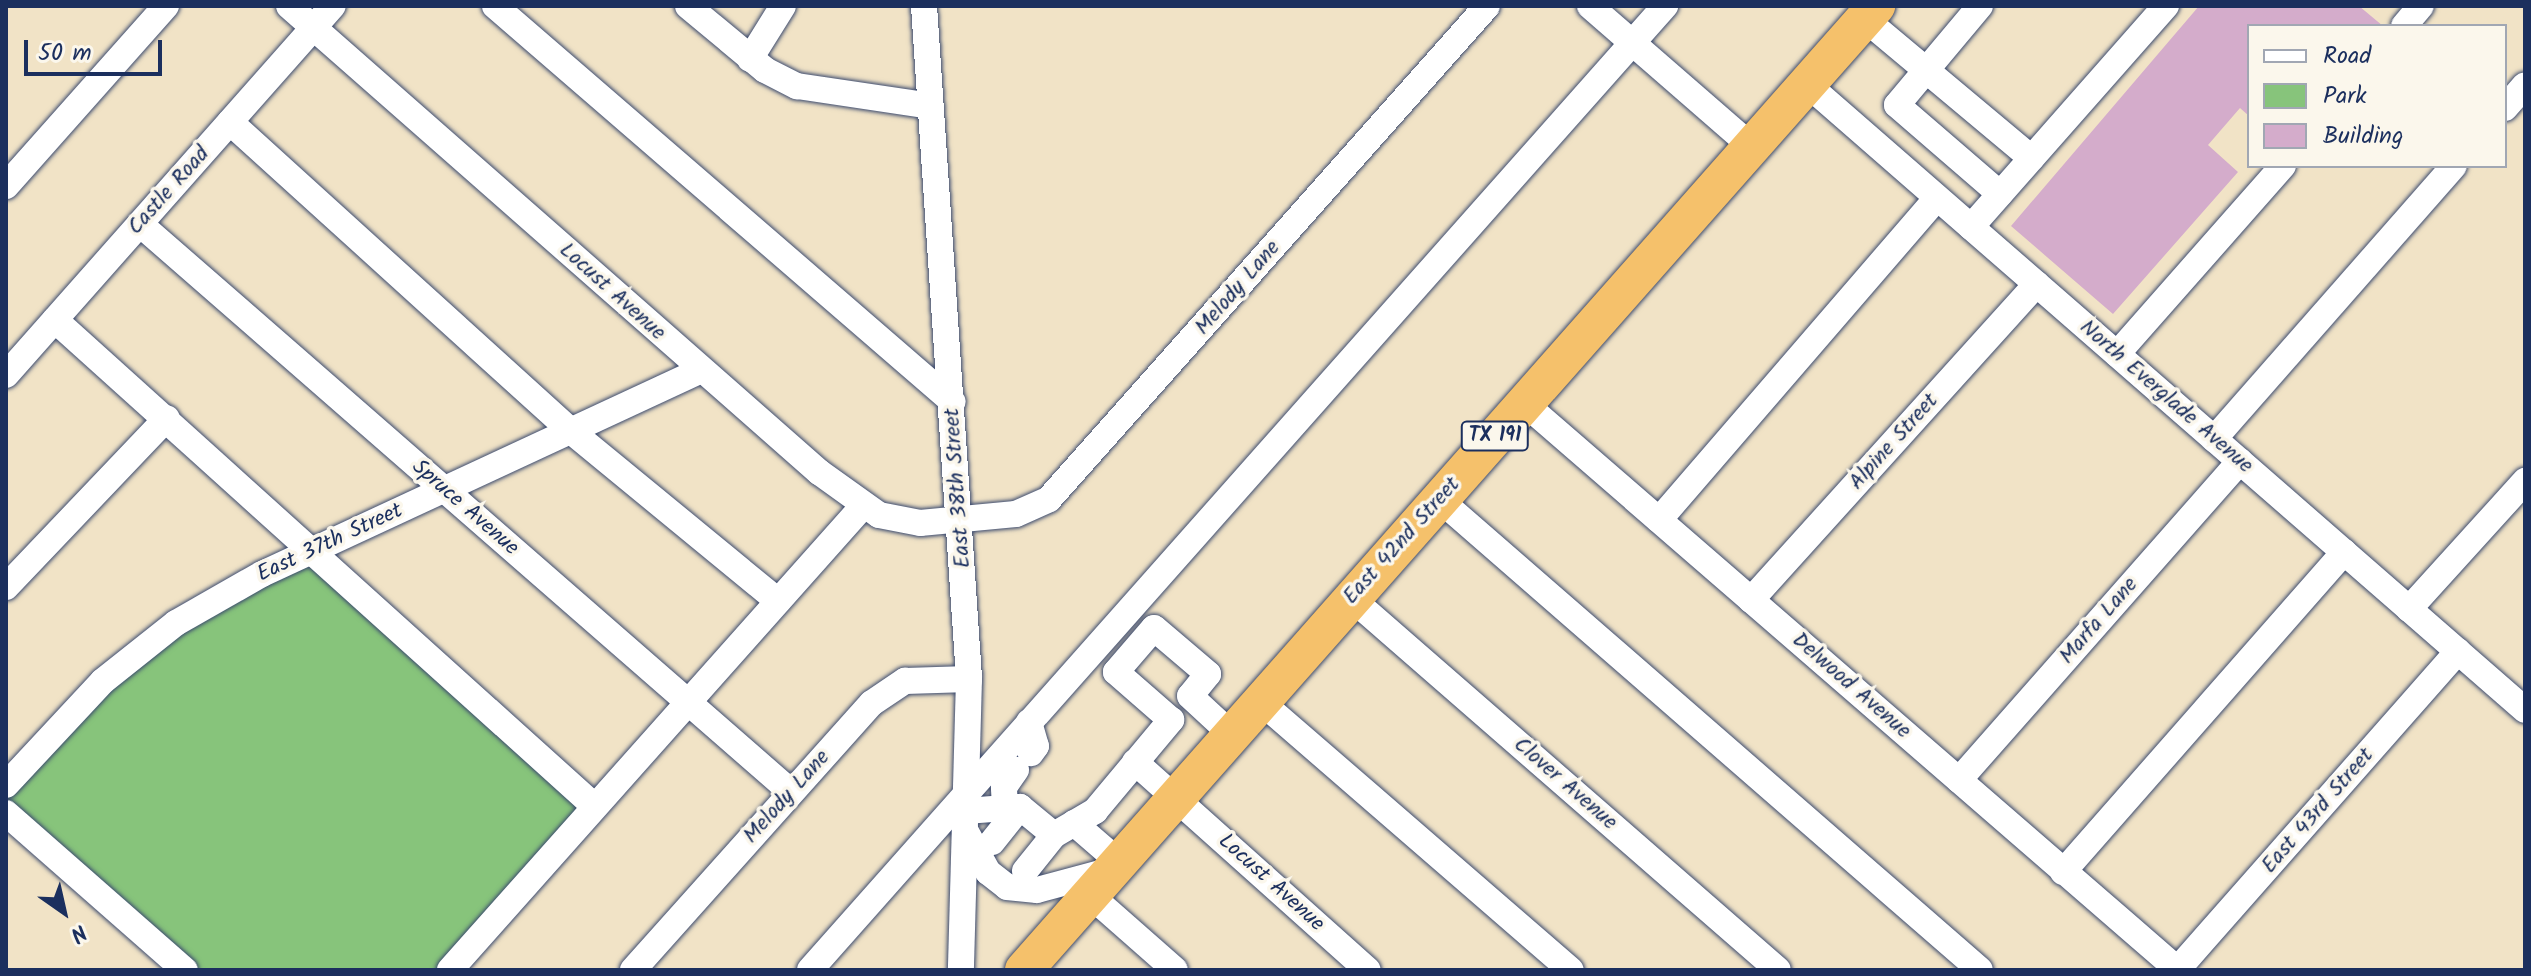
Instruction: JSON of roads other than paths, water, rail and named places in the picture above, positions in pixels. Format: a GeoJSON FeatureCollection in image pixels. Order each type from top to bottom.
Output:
{"type":"FeatureCollection","features":[{"type":"Feature","properties":{"kind":"highway","name":"East 42nd Street"},"geometry":{"type":"LineString","coordinates":[[1024,970],[1871,12]]}},
{"type":"Feature","properties":{"kind":"street"},"geometry":{"type":"LineString","coordinates":[[6,186],[166,6]]}},
{"type":"Feature","properties":{"kind":"street","name":"Locust Avenue"},"geometry":{"type":"LineString","coordinates":[[289,6],[701,370],[863,506],[895,520],[961,521]]}},
{"type":"Feature","properties":{"kind":"street","name":"Castle Road"},"geometry":{"type":"LineString","coordinates":[[6,375],[333,6]]}},
{"type":"Feature","properties":{"kind":"street"},"geometry":{"type":"LineString","coordinates":[[495,6],[953,402]]}},
{"type":"Feature","properties":{"kind":"street"},"geometry":{"type":"LineString","coordinates":[[688,6],[750,59],[831,97],[931,106]]}},
{"type":"Feature","properties":{"kind":"street"},"geometry":{"type":"LineString","coordinates":[[750,59],[783,6]]}},
{"type":"Feature","properties":{"kind":"street","name":"East 38th Street"},"geometry":{"type":"LineString","coordinates":[[924,6],[961,521],[969,679],[961,970]]}},
{"type":"Feature","properties":{"kind":"street","name":"Melody Lane"},"geometry":{"type":"LineString","coordinates":[[961,521],[1029,510],[1067,482],[1487,6]]}},
{"type":"Feature","properties":{"kind":"street"},"geometry":{"type":"LineString","coordinates":[[1590,6],[1752,147]]}},
{"type":"Feature","properties":{"kind":"street"},"geometry":{"type":"LineString","coordinates":[[810,970],[965,811],[989,767],[1665,6]]}},
{"type":"Feature","properties":{"kind":"street"},"geometry":{"type":"LineString","coordinates":[[1980,6],[1925,69],[1899,108],[2000,194]]}},
{"type":"Feature","properties":{"kind":"street"},"geometry":{"type":"LineString","coordinates":[[1971,227],[2166,6]]}},
{"type":"Feature","properties":{"kind":"street"},"geometry":{"type":"LineString","coordinates":[[2406,24],[2421,6]]}},
{"type":"Feature","properties":{"kind":"street"},"geometry":{"type":"LineString","coordinates":[[1871,12],[1925,69],[2031,158]]}},
{"type":"Feature","properties":{"kind":"street","name":"North Everglade Avenue"},"geometry":{"type":"LineString","coordinates":[[1807,84],[2525,710]]}},
{"type":"Feature","properties":{"kind":"street"},"geometry":{"type":"LineString","coordinates":[[2507,106],[2525,85]]}},
{"type":"Feature","properties":{"kind":"street"},"geometry":{"type":"LineString","coordinates":[[230,122],[571,431],[778,601]]}},
{"type":"Feature","properties":{"kind":"street"},"geometry":{"type":"LineString","coordinates":[[2117,354],[2281,168]]}},
{"type":"Feature","properties":{"kind":"street"},"geometry":{"type":"LineString","coordinates":[[2214,439],[2452,168]]}},
{"type":"Feature","properties":{"kind":"street"},"geometry":{"type":"LineString","coordinates":[[1659,520],[1937,198]]}},
{"type":"Feature","properties":{"kind":"street","name":"Spruce Avenue"},"geometry":{"type":"LineString","coordinates":[[140,224],[791,792]]}},
{"type":"Feature","properties":{"kind":"street","name":"Alpine Street"},"geometry":{"type":"LineString","coordinates":[[1751,600],[2037,284]]}},
{"type":"Feature","properties":{"kind":"street"},"geometry":{"type":"LineString","coordinates":[[55,320],[316,549],[593,805]]}},
{"type":"Feature","properties":{"kind":"street","name":"East 37th Street"},"geometry":{"type":"LineString","coordinates":[[6,785],[103,681],[176,623],[316,549],[701,370]]}},
{"type":"Feature","properties":{"kind":"street","name":"Delwood Avenue"},"geometry":{"type":"LineString","coordinates":[[1524,403],[2177,970]]}},
{"type":"Feature","properties":{"kind":"street"},"geometry":{"type":"LineString","coordinates":[[6,587],[167,418]]}},
{"type":"Feature","properties":{"kind":"street","name":"Marfa Lane"},"geometry":{"type":"LineString","coordinates":[[1959,780],[2240,461]]}},
{"type":"Feature","properties":{"kind":"street"},"geometry":{"type":"LineString","coordinates":[[2409,609],[2525,481]]}},
{"type":"Feature","properties":{"kind":"street"},"geometry":{"type":"LineString","coordinates":[[1439,499],[1980,970]]}},
{"type":"Feature","properties":{"kind":"street"},"geometry":{"type":"LineString","coordinates":[[450,970],[593,805],[863,506]]}},
{"type":"Feature","properties":{"kind":"street"},"geometry":{"type":"LineString","coordinates":[[2063,872],[2344,552]]}},
{"type":"Feature","properties":{"kind":"street","name":"Clover Avenue"},"geometry":{"type":"LineString","coordinates":[[1351,598],[1778,970]]}},
{"type":"Feature","properties":{"kind":"street"},"geometry":{"type":"LineString","coordinates":[[1025,871],[1064,829],[1095,811],[1208,674],[1154,628],[1116,672]]}},
{"type":"Feature","properties":{"kind":"street","name":"East 43rd Street"},"geometry":{"type":"LineString","coordinates":[[2177,970],[2458,651]]}},
{"type":"Feature","properties":{"kind":"street"},"geometry":{"type":"LineString","coordinates":[[1091,652],[1171,720]]}},
{"type":"Feature","properties":{"kind":"street","name":"Melody Lane"},"geometry":{"type":"LineString","coordinates":[[633,970],[791,792],[891,687],[922,678],[969,679]]}},
{"type":"Feature","properties":{"kind":"street"},"geometry":{"type":"LineString","coordinates":[[1190,696],[1231,734]]}},
{"type":"Feature","properties":{"kind":"street"},"geometry":{"type":"LineString","coordinates":[[1260,701],[1571,970]]}},
{"type":"Feature","properties":{"kind":"street"},"geometry":{"type":"LineString","coordinates":[[1013,808],[1004,787],[1036,746],[1029,722]]}},
{"type":"Feature","properties":{"kind":"street"},"geometry":{"type":"LineString","coordinates":[[989,767],[1023,762]]}},
{"type":"Feature","properties":{"kind":"street","name":"Locust Avenue"},"geometry":{"type":"LineString","coordinates":[[1135,762],[1368,970]]}},
{"type":"Feature","properties":{"kind":"street"},"geometry":{"type":"LineString","coordinates":[[965,811],[1013,808],[1064,829],[1107,876],[1175,970]]}},
{"type":"Feature","properties":{"kind":"street"},"geometry":{"type":"LineString","coordinates":[[992,842],[1013,808]]}},
{"type":"Feature","properties":{"kind":"street"},"geometry":{"type":"LineString","coordinates":[[965,811],[988,872],[1007,887],[1037,890],[1107,876]]}},
{"type":"Feature","properties":{"kind":"street"},"geometry":{"type":"LineString","coordinates":[[6,813],[185,970]]}}]}
